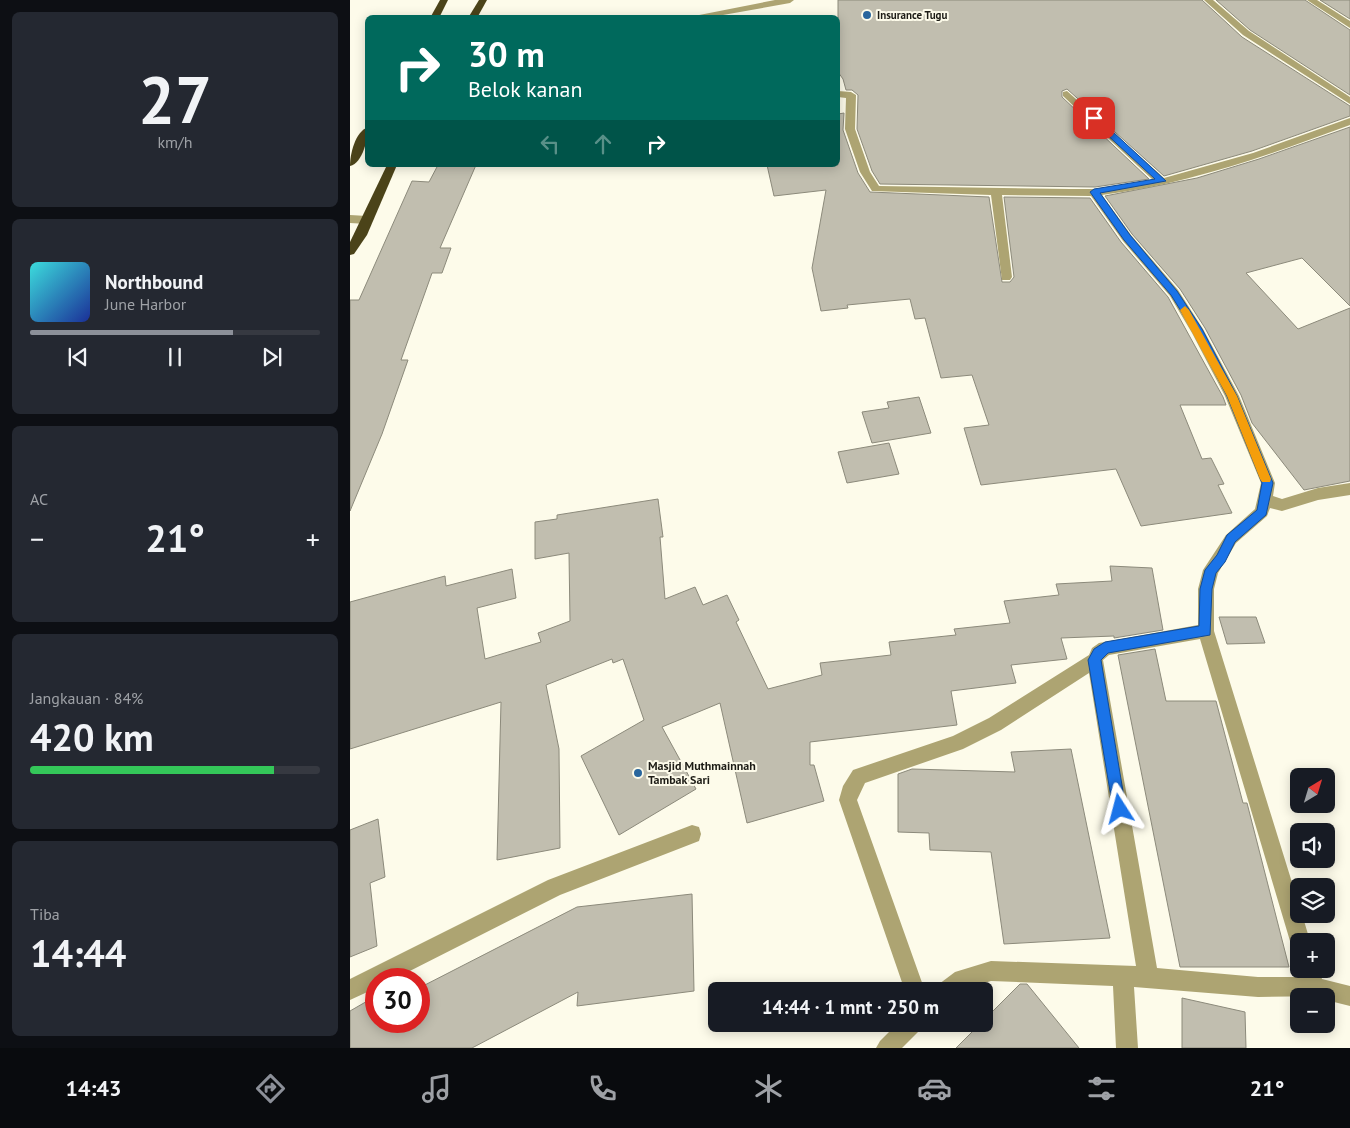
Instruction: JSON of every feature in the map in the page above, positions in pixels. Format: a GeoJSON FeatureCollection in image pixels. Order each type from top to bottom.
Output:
{"type":"FeatureCollection","features":[{"type":"Feature","properties":{"kind":"highway"},"geometry":{"type":"LineString","coordinates":[[436,15],[444,0]]}},
{"type":"Feature","properties":{"kind":"highway"},"geometry":{"type":"LineString","coordinates":[[474,15],[482,0]]}},
{"type":"Feature","properties":{"kind":"highway"},"geometry":{"type":"LineString","coordinates":[[350,163],[365,136]]}},
{"type":"Feature","properties":{"kind":"highway"},"geometry":{"type":"LineString","coordinates":[[350,251],[367,220],[391,167]]}},
{"type":"Feature","properties":{"kind":"street"},"geometry":{"type":"LineString","coordinates":[[705,15],[790,0]]}},
{"type":"Feature","properties":{"kind":"street"},"geometry":{"type":"LineString","coordinates":[[1208,0],[1246,33],[1350,101]]}},
{"type":"Feature","properties":{"kind":"street"},"geometry":{"type":"LineString","coordinates":[[1312,0],[1350,26]]}},
{"type":"Feature","properties":{"kind":"street"},"geometry":{"type":"LineString","coordinates":[[840,94],[851,95],[850,129],[865,172],[876,189],[1094,192],[1162,181],[1265,154],[1350,121]]}},
{"type":"Feature","properties":{"kind":"street"},"geometry":{"type":"LineString","coordinates":[[1067,94],[1162,181]]}},
{"type":"Feature","properties":{"kind":"street"},"geometry":{"type":"LineString","coordinates":[[996,192],[1006,277]]}},
{"type":"Feature","properties":{"kind":"street"},"geometry":{"type":"LineString","coordinates":[[1094,192],[1127,238],[1174,293],[1198,332],[1232,396],[1268,483],[1262,512],[1231,539],[1221,558],[1211,570],[1206,589],[1206,631],[1298,933]]}},
{"type":"Feature","properties":{"kind":"street"},"geometry":{"type":"LineString","coordinates":[[350,219],[367,220]]}},
{"type":"Feature","properties":{"kind":"street"},"geometry":{"type":"LineString","coordinates":[[1264,500],[1282,505],[1318,494],[1350,489]]}},
{"type":"Feature","properties":{"kind":"street"},"geometry":{"type":"LineString","coordinates":[[1148,977],[1095,660],[1098,653],[1105,648],[1206,631]]}},
{"type":"Feature","properties":{"kind":"street"},"geometry":{"type":"LineString","coordinates":[[912,982],[848,800],[849,792],[859,776],[957,743],[995,724],[1095,660]]}},
{"type":"Feature","properties":{"kind":"street"},"geometry":{"type":"LineString","coordinates":[[350,990],[555,887],[692,834]]}},
{"type":"Feature","properties":{"kind":"street"},"geometry":{"type":"LineString","coordinates":[[958,982],[962,979],[991,971],[1148,977],[1258,987],[1312,978],[1350,996]]}},
{"type":"Feature","properties":{"kind":"street"},"geometry":{"type":"LineString","coordinates":[[1123,976],[1127,1048]]}},
{"type":"Feature","properties":{"kind":"street"},"geometry":{"type":"LineString","coordinates":[[887,1048],[904,1032]]}},
{"type":"Feature","properties":{"kind":"building"},"geometry":{"type":"Polygon","coordinates":[[[838,0],[1202,0],[1242,37],[1350,106],[1350,116],[1252,151],[1164,176],[1067,89],[1062,91],[1062,97],[1149,179],[1095,187],[880,184],[872,171],[857,129],[858,95],[852,90],[846,90],[840,75],[840,15],[838,15],[838,0]]]}},
{"type":"Feature","properties":{"kind":"building"},"geometry":{"type":"Polygon","coordinates":[[[1216,0],[1305,0],[1350,30],[1350,95],[1250,30],[1216,0]]]}},
{"type":"Feature","properties":{"kind":"building"},"geometry":{"type":"Polygon","coordinates":[[[1320,0],[1350,0],[1350,19],[1320,0]]]}},
{"type":"Feature","properties":{"kind":"building"},"geometry":{"type":"Polygon","coordinates":[[[844,113],[843,130],[858,173],[870,192],[989,197],[1002,282],[1010,282],[1014,277],[1004,197],[1090,198],[1121,242],[1168,297],[1223,397],[1226,405],[1180,405],[1202,459],[1211,458],[1224,484],[1218,485],[1232,513],[1141,526],[1116,469],[981,485],[964,428],[989,425],[972,375],[941,378],[925,318],[915,319],[910,299],[847,305],[848,308],[821,311],[812,268],[826,190],[774,196],[767,167],[840,167],[840,114],[844,113]]]}},
{"type":"Feature","properties":{"kind":"building"},"geometry":{"type":"Polygon","coordinates":[[[1350,127],[1350,306],[1302,258],[1246,273],[1298,329],[1350,308],[1350,481],[1304,490],[1252,423],[1241,395],[1205,328],[1180,289],[1132,234],[1105,196],[1197,178],[1259,159],[1350,127]]]}},
{"type":"Feature","properties":{"kind":"building"},"geometry":{"type":"Polygon","coordinates":[[[437,167],[475,167],[440,248],[451,248],[442,273],[432,273],[401,360],[408,360],[382,434],[350,511],[350,300],[359,300],[412,181],[429,182],[437,167]]]}},
{"type":"Feature","properties":{"kind":"building"},"geometry":{"type":"Polygon","coordinates":[[[919,397],[931,433],[872,443],[862,412],[889,408],[887,402],[919,397]]]}},
{"type":"Feature","properties":{"kind":"building"},"geometry":{"type":"Polygon","coordinates":[[[889,443],[899,474],[847,483],[838,452],[889,443]]]}},
{"type":"Feature","properties":{"kind":"building"},"geometry":{"type":"Polygon","coordinates":[[[658,499],[663,537],[660,537],[665,599],[695,587],[703,605],[727,595],[739,620],[736,622],[768,689],[822,675],[820,663],[891,655],[889,642],[956,635],[954,629],[1010,623],[1004,601],[1059,595],[1056,584],[1112,581],[1110,566],[1152,568],[1163,630],[1114,638],[1114,636],[1061,638],[1067,659],[1011,665],[1016,683],[951,691],[957,725],[810,742],[810,765],[814,765],[824,801],[747,823],[720,703],[662,727],[696,789],[619,835],[581,756],[644,720],[623,659],[613,663],[612,659],[546,685],[559,749],[560,848],[497,860],[501,702],[350,749],[350,602],[445,576],[446,586],[512,569],[516,598],[477,608],[485,659],[541,642],[538,633],[570,621],[569,553],[535,559],[535,522],[557,519],[557,515],[658,499]]]}},
{"type":"Feature","properties":{"kind":"building"},"geometry":{"type":"Polygon","coordinates":[[[1219,617],[1256,617],[1265,643],[1227,644],[1219,617]]]}},
{"type":"Feature","properties":{"kind":"building"},"geometry":{"type":"Polygon","coordinates":[[[1155,649],[1166,701],[1216,701],[1243,803],[1247,803],[1289,967],[1180,967],[1118,655],[1155,649]]]}},
{"type":"Feature","properties":{"kind":"building"},"geometry":{"type":"Polygon","coordinates":[[[1071,749],[1110,938],[1004,944],[991,852],[930,850],[929,833],[898,832],[898,774],[912,769],[1015,772],[1011,752],[1071,749]]]}},
{"type":"Feature","properties":{"kind":"building"},"geometry":{"type":"Polygon","coordinates":[[[378,819],[385,877],[370,883],[377,946],[350,957],[350,830],[378,819]]]}},
{"type":"Feature","properties":{"kind":"building"},"geometry":{"type":"Polygon","coordinates":[[[692,894],[694,991],[577,1006],[578,992],[472,1048],[350,1048],[350,1011],[365,1002],[365,1033],[430,1033],[430,982],[577,907],[692,894]]]}},
{"type":"Feature","properties":{"kind":"building"},"geometry":{"type":"Polygon","coordinates":[[[1020,984],[1027,984],[1079,1048],[956,1048],[972,1032],[993,1032],[993,1011],[1020,984]]]}},
{"type":"Feature","properties":{"kind":"building"},"geometry":{"type":"Polygon","coordinates":[[[1182,998],[1245,1012],[1246,1048],[1182,1048],[1182,998]]]}},
{"type":"Feature","properties":{"kind":"slow traffic"},"geometry":{"type":"LineString","coordinates":[[1185,310],[1232,396],[1266,479]]}},
{"type":"Feature","properties":{"kind":"place","name":"Insurance Tugu"},"geometry":{"type":"Point","coordinates":[867,15]}},
{"type":"Feature","properties":{"kind":"place","name":"Masjid Muthmainnah Tambak Sari"},"geometry":{"type":"Point","coordinates":[638,773]}},
{"type":"Feature","properties":{"kind":"route"},"geometry":{"type":"LineString","coordinates":[[1094,118],[1162,181],[1094,192],[1127,238],[1174,293],[1198,332],[1232,396],[1268,483],[1262,512],[1231,539],[1224,549],[1221,558],[1211,570],[1206,589],[1206,631],[1105,648],[1098,653],[1095,660],[1120,809]]}}]}
